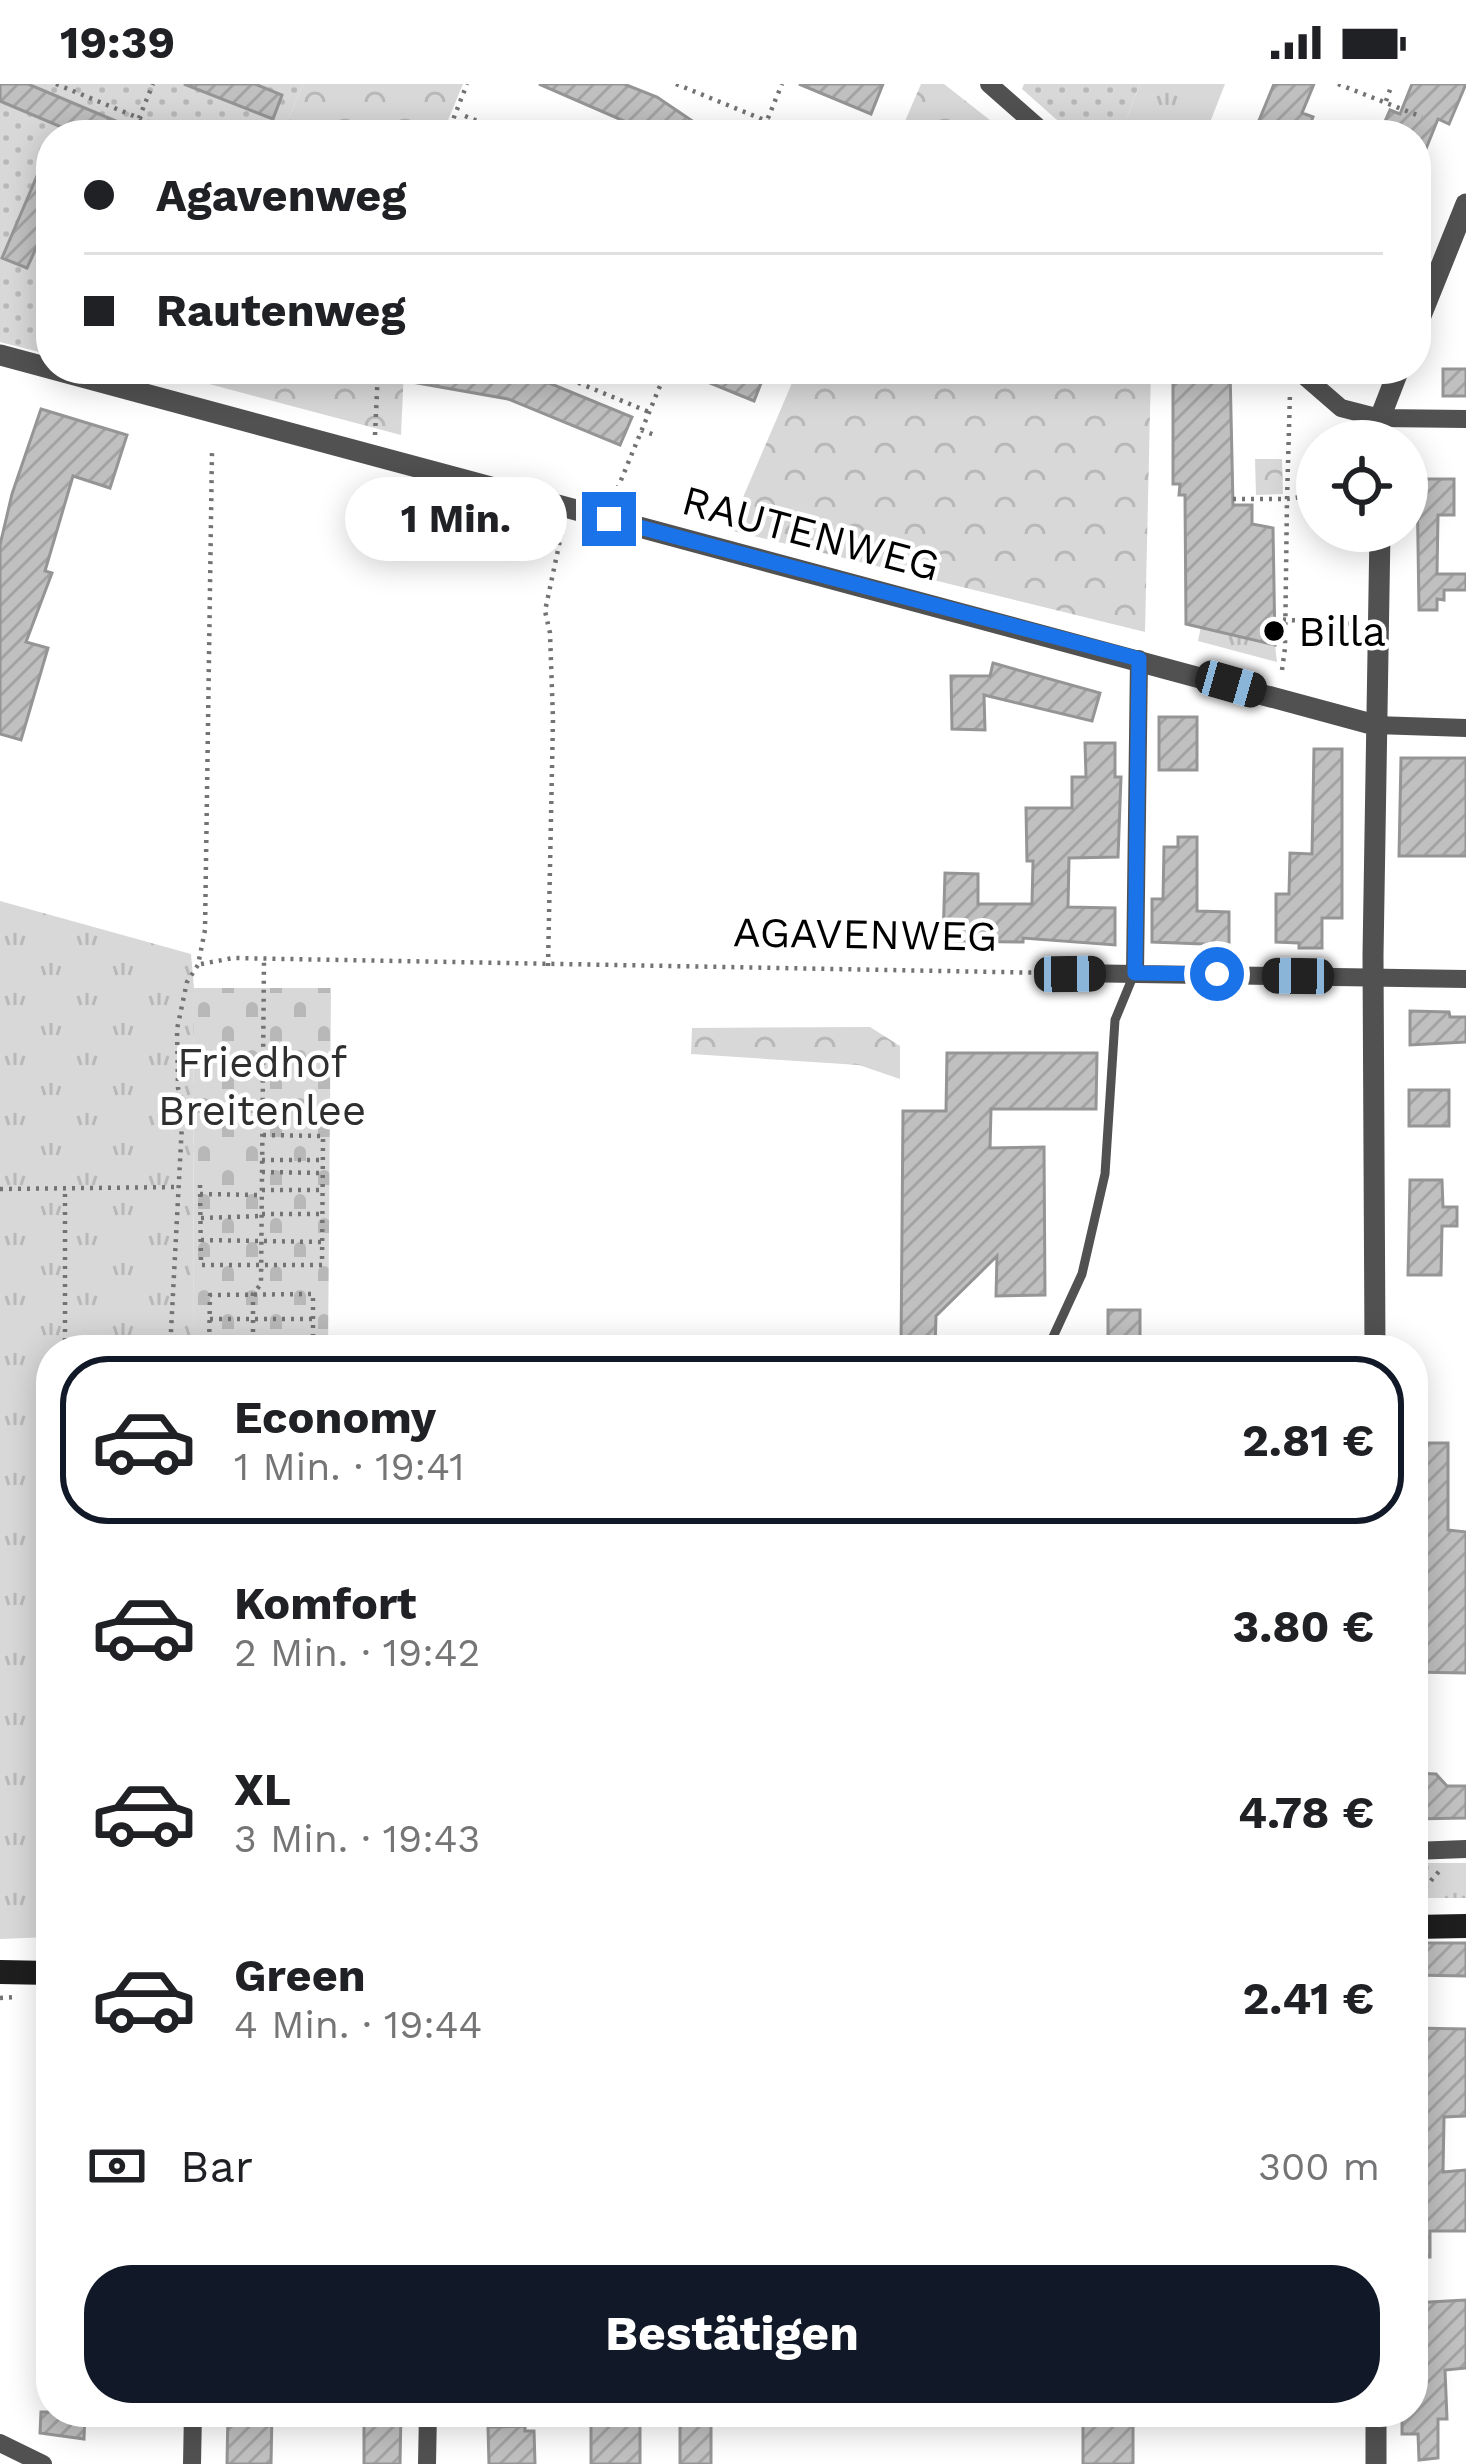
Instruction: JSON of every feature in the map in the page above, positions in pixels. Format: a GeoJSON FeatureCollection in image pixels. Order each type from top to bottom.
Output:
{"type":"FeatureCollection","features":[{"type":"Feature","properties":{"kind":"main road"},"geometry":{"type":"LineString","coordinates":[[1428,1927],[1466,1926]]}},
{"type":"Feature","properties":{"kind":"main road"},"geometry":{"type":"LineString","coordinates":[[0,1972],[36,1973]]}},
{"type":"Feature","properties":{"kind":"street"},"geometry":{"type":"LineString","coordinates":[[988,84],[1030,120]]}},
{"type":"Feature","properties":{"kind":"street"},"geometry":{"type":"LineString","coordinates":[[1431,291],[1466,204]]}},
{"type":"Feature","properties":{"kind":"street","name":"RAUTENWEG"},"geometry":{"type":"LineString","coordinates":[[0,356],[36,366]]}},
{"type":"Feature","properties":{"kind":"street","name":"RAUTENWEG"},"geometry":{"type":"LineString","coordinates":[[105,384],[1375,724],[1466,728]]}},
{"type":"Feature","properties":{"kind":"street"},"geometry":{"type":"LineString","coordinates":[[1313,384],[1363,420]]}},
{"type":"Feature","properties":{"kind":"street"},"geometry":{"type":"LineString","coordinates":[[1383,420],[1395,384]]}},
{"type":"Feature","properties":{"kind":"street"},"geometry":{"type":"LineString","coordinates":[[1428,423],[1466,419]]}},
{"type":"Feature","properties":{"kind":"street"},"geometry":{"type":"LineString","coordinates":[[1376,1335],[1373,977],[1379,552]]}},
{"type":"Feature","properties":{"kind":"street"},"geometry":{"type":"LineString","coordinates":[[1135,973],[1139,659]]}},
{"type":"Feature","properties":{"kind":"street"},"geometry":{"type":"LineString","coordinates":[[1070,974],[1466,979]]}},
{"type":"Feature","properties":{"kind":"street"},"geometry":{"type":"LineString","coordinates":[[1428,1852],[1458,1854]]}},
{"type":"Feature","properties":{"kind":"street"},"geometry":{"type":"LineString","coordinates":[[192,2464],[193,2427]]}},
{"type":"Feature","properties":{"kind":"street"},"geometry":{"type":"LineString","coordinates":[[427,2464],[428,2427]]}},
{"type":"Feature","properties":{"kind":"street"},"geometry":{"type":"LineString","coordinates":[[1376,2427],[1376,2464]]}},
{"type":"Feature","properties":{"kind":"street"},"geometry":{"type":"LineString","coordinates":[[0,2444],[43,2464]]}},
{"type":"Feature","properties":{"kind":"lane"},"geometry":{"type":"LineString","coordinates":[[1054,1335],[1082,1274],[1105,1174],[1115,1020],[1135,973]]}},
{"type":"Feature","properties":{"kind":"path"},"geometry":{"type":"LineString","coordinates":[[56,84],[145,120]]}},
{"type":"Feature","properties":{"kind":"path"},"geometry":{"type":"LineString","coordinates":[[140,118],[153,84]]}},
{"type":"Feature","properties":{"kind":"path"},"geometry":{"type":"LineString","coordinates":[[453,120],[467,84]]}},
{"type":"Feature","properties":{"kind":"path"},"geometry":{"type":"LineString","coordinates":[[676,84],[765,120]]}},
{"type":"Feature","properties":{"kind":"path"},"geometry":{"type":"LineString","coordinates":[[767,120],[782,84]]}},
{"type":"Feature","properties":{"kind":"path"},"geometry":{"type":"LineString","coordinates":[[1338,84],[1422,117]]}},
{"type":"Feature","properties":{"kind":"path"},"geometry":{"type":"LineString","coordinates":[[1384,103],[1392,84]]}},
{"type":"Feature","properties":{"kind":"path"},"geometry":{"type":"LineString","coordinates":[[465,116],[475,120]]}},
{"type":"Feature","properties":{"kind":"path"},"geometry":{"type":"LineString","coordinates":[[374,456],[377,384]]}},
{"type":"Feature","properties":{"kind":"path"},"geometry":{"type":"LineString","coordinates":[[582,384],[650,412]]}},
{"type":"Feature","properties":{"kind":"path"},"geometry":{"type":"LineString","coordinates":[[609,519],[661,384]]}},
{"type":"Feature","properties":{"kind":"path"},"geometry":{"type":"LineString","coordinates":[[1282,670],[1290,393]]}},
{"type":"Feature","properties":{"kind":"path"},"geometry":{"type":"LineString","coordinates":[[641,430],[657,436]]}},
{"type":"Feature","properties":{"kind":"path"},"geometry":{"type":"LineString","coordinates":[[171,1335],[182,1105],[177,1029],[187,982],[198,965],[206,898],[212,451]]}},
{"type":"Feature","properties":{"kind":"path"},"geometry":{"type":"LineString","coordinates":[[1233,499],[1296,498]]}},
{"type":"Feature","properties":{"kind":"path"},"geometry":{"type":"LineString","coordinates":[[548,966],[553,719],[545,611],[562,531]]}},
{"type":"Feature","properties":{"kind":"path"},"geometry":{"type":"LineString","coordinates":[[1274,619],[1352,624]]}},
{"type":"Feature","properties":{"kind":"path","name":"AGAVENWEG"},"geometry":{"type":"LineString","coordinates":[[198,965],[212,959],[1070,974]]}},
{"type":"Feature","properties":{"kind":"path"},"geometry":{"type":"LineString","coordinates":[[253,1335],[253,1294],[261,1284],[262,1265],[264,961]]}},
{"type":"Feature","properties":{"kind":"path"},"geometry":{"type":"LineString","coordinates":[[200,1184],[201,1265],[322,1265],[323,1136],[262,1135]]}},
{"type":"Feature","properties":{"kind":"path"},"geometry":{"type":"LineString","coordinates":[[262,1160],[323,1160]]}},
{"type":"Feature","properties":{"kind":"path"},"geometry":{"type":"LineString","coordinates":[[262,1172],[323,1173]]}},
{"type":"Feature","properties":{"kind":"path"},"geometry":{"type":"LineString","coordinates":[[0,1189],[178,1187]]}},
{"type":"Feature","properties":{"kind":"path"},"geometry":{"type":"LineString","coordinates":[[64,1335],[65,1190]]}},
{"type":"Feature","properties":{"kind":"path"},"geometry":{"type":"LineString","coordinates":[[200,1194],[322,1190]]}},
{"type":"Feature","properties":{"kind":"path"},"geometry":{"type":"LineString","coordinates":[[201,1218],[322,1214]]}},
{"type":"Feature","properties":{"kind":"path"},"geometry":{"type":"LineString","coordinates":[[201,1240],[322,1242]]}},
{"type":"Feature","properties":{"kind":"path"},"geometry":{"type":"LineString","coordinates":[[210,1335],[210,1295],[253,1294],[313,1294],[313,1335]]}},
{"type":"Feature","properties":{"kind":"path"},"geometry":{"type":"LineString","coordinates":[[210,1318],[313,1319]]}},
{"type":"Feature","properties":{"kind":"path"},"geometry":{"type":"LineString","coordinates":[[1428,1885],[1458,1854]]}},
{"type":"Feature","properties":{"kind":"green space"},"geometry":{"type":"Polygon","coordinates":[[[0,84],[303,84],[288,120],[36,120],[36,351],[0,342],[0,84]]]}},
{"type":"Feature","properties":{"kind":"green space"},"geometry":{"type":"Polygon","coordinates":[[[303,84],[463,84],[448,120],[288,120],[303,84]]]}},
{"type":"Feature","properties":{"kind":"green space"},"geometry":{"type":"Polygon","coordinates":[[[921,84],[944,84],[990,120],[905,120],[921,84]]]}},
{"type":"Feature","properties":{"kind":"green space"},"geometry":{"type":"Polygon","coordinates":[[[1024,84],[1140,84],[1126,120],[1057,120],[1022,89],[1024,84]]]}},
{"type":"Feature","properties":{"kind":"green space"},"geometry":{"type":"Polygon","coordinates":[[[1140,84],[1225,84],[1211,120],[1126,120],[1140,84]]]}},
{"type":"Feature","properties":{"kind":"green space"},"geometry":{"type":"Polygon","coordinates":[[[209,384],[403,384],[401,435],[209,384]]]}},
{"type":"Feature","properties":{"kind":"green space"},"geometry":{"type":"Polygon","coordinates":[[[792,384],[1151,384],[1145,632],[729,530],[792,384]]]}},
{"type":"Feature","properties":{"kind":"green space"},"geometry":{"type":"Polygon","coordinates":[[[1255,459],[1282,459],[1283,494],[1256,495],[1255,459]]]}},
{"type":"Feature","properties":{"kind":"green space"},"geometry":{"type":"Polygon","coordinates":[[[1201,626],[1275,645],[1277,662],[1198,641],[1201,626]]]}},
{"type":"Feature","properties":{"kind":"green space"},"geometry":{"type":"Polygon","coordinates":[[[0,901],[191,954],[194,988],[193,1335],[36,1335],[36,1938],[0,1939],[0,901]]]}},
{"type":"Feature","properties":{"kind":"green space","name":"Friedhof Breitenlee"},"geometry":{"type":"Polygon","coordinates":[[[194,988],[331,988],[328,1335],[193,1335],[194,988]]]}},
{"type":"Feature","properties":{"kind":"green space"},"geometry":{"type":"Polygon","coordinates":[[[870,1027],[900,1046],[900,1079],[859,1065],[691,1054],[692,1028],[870,1027]]]}},
{"type":"Feature","properties":{"kind":"green space"},"geometry":{"type":"Polygon","coordinates":[[[1428,1863],[1466,1863],[1466,1898],[1428,1898],[1428,1863]]]}},
{"type":"Feature","properties":{"kind":"building"},"geometry":{"type":"Polygon","coordinates":[[[0,84],[28,84],[113,120],[45,120],[0,101],[0,84]]]}},
{"type":"Feature","properties":{"kind":"building"},"geometry":{"type":"Polygon","coordinates":[[[184,84],[255,84],[282,95],[273,119],[184,84]]]}},
{"type":"Feature","properties":{"kind":"building"},"geometry":{"type":"Polygon","coordinates":[[[539,84],[624,84],[657,97],[691,120],[622,120],[539,84]]]}},
{"type":"Feature","properties":{"kind":"building"},"geometry":{"type":"Polygon","coordinates":[[[799,84],[883,84],[871,114],[799,84]]]}},
{"type":"Feature","properties":{"kind":"building"},"geometry":{"type":"Polygon","coordinates":[[[1274,84],[1314,84],[1302,113],[1312,120],[1259,120],[1274,84]]]}},
{"type":"Feature","properties":{"kind":"building"},"geometry":{"type":"Polygon","coordinates":[[[1412,84],[1466,84],[1449,124],[1438,119],[1431,136],[1431,120],[1386,120],[1390,110],[1400,114],[1412,84]]]}},
{"type":"Feature","properties":{"kind":"building"},"geometry":{"type":"Polygon","coordinates":[[[36,178],[36,248],[27,268],[2,258],[36,178]]]}},
{"type":"Feature","properties":{"kind":"building"},"geometry":{"type":"Polygon","coordinates":[[[1443,369],[1466,369],[1466,396],[1443,396],[1443,369]]]}},
{"type":"Feature","properties":{"kind":"building"},"geometry":{"type":"Polygon","coordinates":[[[423,384],[552,384],[632,417],[620,445],[508,399],[423,384]]]}},
{"type":"Feature","properties":{"kind":"building"},"geometry":{"type":"Polygon","coordinates":[[[713,384],[761,384],[754,401],[713,384]]]}},
{"type":"Feature","properties":{"kind":"building"},"geometry":{"type":"Polygon","coordinates":[[[1173,384],[1230,384],[1233,505],[1252,505],[1252,524],[1273,528],[1275,645],[1186,624],[1185,495],[1179,495],[1180,484],[1173,484],[1173,384]]]}},
{"type":"Feature","properties":{"kind":"building"},"geometry":{"type":"Polygon","coordinates":[[[41,409],[127,435],[110,488],[73,476],[45,571],[52,573],[26,642],[48,648],[21,740],[0,734],[0,545],[41,409]]]}},
{"type":"Feature","properties":{"kind":"building"},"geometry":{"type":"Polygon","coordinates":[[[1428,479],[1454,479],[1454,515],[1438,515],[1437,574],[1466,574],[1466,590],[1444,590],[1444,600],[1437,599],[1437,610],[1419,610],[1418,552],[1428,552],[1428,479]]]}},
{"type":"Feature","properties":{"kind":"building"},"geometry":{"type":"Polygon","coordinates":[[[993,663],[1100,693],[1092,721],[984,695],[985,730],[952,729],[951,676],[990,676],[993,663]]]}},
{"type":"Feature","properties":{"kind":"building"},"geometry":{"type":"Polygon","coordinates":[[[1159,717],[1197,717],[1197,770],[1159,770],[1159,717]]]}},
{"type":"Feature","properties":{"kind":"building"},"geometry":{"type":"Polygon","coordinates":[[[1085,743],[1115,743],[1115,777],[1121,777],[1118,857],[1069,858],[1068,907],[1115,908],[1115,945],[1023,938],[1023,942],[943,941],[945,873],[978,874],[978,904],[1032,904],[1033,861],[1027,861],[1026,808],[1072,808],[1072,777],[1086,777],[1085,743]]]}},
{"type":"Feature","properties":{"kind":"building"},"geometry":{"type":"Polygon","coordinates":[[[1314,749],[1342,749],[1342,918],[1322,918],[1322,948],[1299,948],[1299,943],[1276,942],[1276,894],[1289,894],[1290,853],[1312,854],[1314,749]]]}},
{"type":"Feature","properties":{"kind":"building"},"geometry":{"type":"Polygon","coordinates":[[[1401,758],[1466,758],[1466,856],[1399,856],[1401,758]]]}},
{"type":"Feature","properties":{"kind":"building"},"geometry":{"type":"Polygon","coordinates":[[[1178,837],[1197,837],[1197,911],[1229,912],[1229,945],[1152,942],[1152,899],[1163,899],[1164,847],[1178,847],[1178,837]]]}},
{"type":"Feature","properties":{"kind":"building"},"geometry":{"type":"Polygon","coordinates":[[[1410,1011],[1466,1017],[1466,1042],[1410,1045],[1410,1011]]]}},
{"type":"Feature","properties":{"kind":"building"},"geometry":{"type":"Polygon","coordinates":[[[947,1053],[1097,1053],[1096,1109],[991,1109],[990,1148],[1044,1147],[1045,1295],[996,1296],[997,1256],[936,1316],[935,1335],[901,1335],[903,1111],[946,1111],[947,1053]]]}},
{"type":"Feature","properties":{"kind":"building"},"geometry":{"type":"Polygon","coordinates":[[[1409,1090],[1449,1090],[1449,1126],[1409,1126],[1409,1090]]]}},
{"type":"Feature","properties":{"kind":"building"},"geometry":{"type":"Polygon","coordinates":[[[1410,1180],[1442,1180],[1443,1207],[1457,1207],[1457,1226],[1442,1226],[1441,1275],[1408,1275],[1410,1180]]]}},
{"type":"Feature","properties":{"kind":"building"},"geometry":{"type":"Polygon","coordinates":[[[1108,1310],[1140,1310],[1140,1335],[1108,1335],[1108,1310]]]}},
{"type":"Feature","properties":{"kind":"building"},"geometry":{"type":"Polygon","coordinates":[[[1428,1443],[1448,1443],[1448,1530],[1466,1532],[1466,1673],[1428,1672],[1428,1443]]]}},
{"type":"Feature","properties":{"kind":"building"},"geometry":{"type":"Polygon","coordinates":[[[1428,1774],[1436,1774],[1447,1786],[1466,1786],[1466,1818],[1428,1819],[1428,1774]]]}},
{"type":"Feature","properties":{"kind":"building"},"geometry":{"type":"Polygon","coordinates":[[[1428,1943],[1466,1943],[1466,1976],[1428,1975],[1428,1943]]]}},
{"type":"Feature","properties":{"kind":"building"},"geometry":{"type":"Polygon","coordinates":[[[1428,2028],[1466,2029],[1466,2116],[1444,2117],[1443,2172],[1466,2170],[1466,2231],[1430,2231],[1430,2257],[1428,2028]]]}},
{"type":"Feature","properties":{"kind":"building"},"geometry":{"type":"Polygon","coordinates":[[[1466,2300],[1466,2368],[1445,2370],[1447,2419],[1438,2419],[1438,2458],[1419,2460],[1418,2434],[1402,2434],[1402,2427],[1428,2427],[1428,2302],[1466,2300]]]}},
{"type":"Feature","properties":{"kind":"building"},"geometry":{"type":"Polygon","coordinates":[[[40,2427],[84,2427],[84,2439],[40,2433],[40,2427]]]}},
{"type":"Feature","properties":{"kind":"building"},"geometry":{"type":"Polygon","coordinates":[[[228,2427],[272,2427],[271,2464],[227,2464],[228,2427]]]}},
{"type":"Feature","properties":{"kind":"building"},"geometry":{"type":"Polygon","coordinates":[[[364,2427],[401,2427],[400,2464],[364,2464],[364,2427]]]}},
{"type":"Feature","properties":{"kind":"building"},"geometry":{"type":"Polygon","coordinates":[[[488,2427],[534,2431],[535,2464],[489,2464],[488,2427]]]}},
{"type":"Feature","properties":{"kind":"building"},"geometry":{"type":"Polygon","coordinates":[[[591,2427],[640,2427],[640,2464],[591,2464],[591,2427]]]}},
{"type":"Feature","properties":{"kind":"building"},"geometry":{"type":"Polygon","coordinates":[[[680,2427],[711,2427],[711,2464],[680,2464],[680,2427]]]}},
{"type":"Feature","properties":{"kind":"building"},"geometry":{"type":"Polygon","coordinates":[[[1083,2427],[1133,2427],[1133,2464],[1083,2464],[1083,2427]]]}},
{"type":"Feature","properties":{"kind":"place","name":"Billa"},"geometry":{"type":"Point","coordinates":[1274,631]}},
{"type":"Feature","properties":{"kind":"route"},"geometry":{"type":"LineString","coordinates":[[609,519],[1139,659],[1135,973],[1217,974]]}}]}
